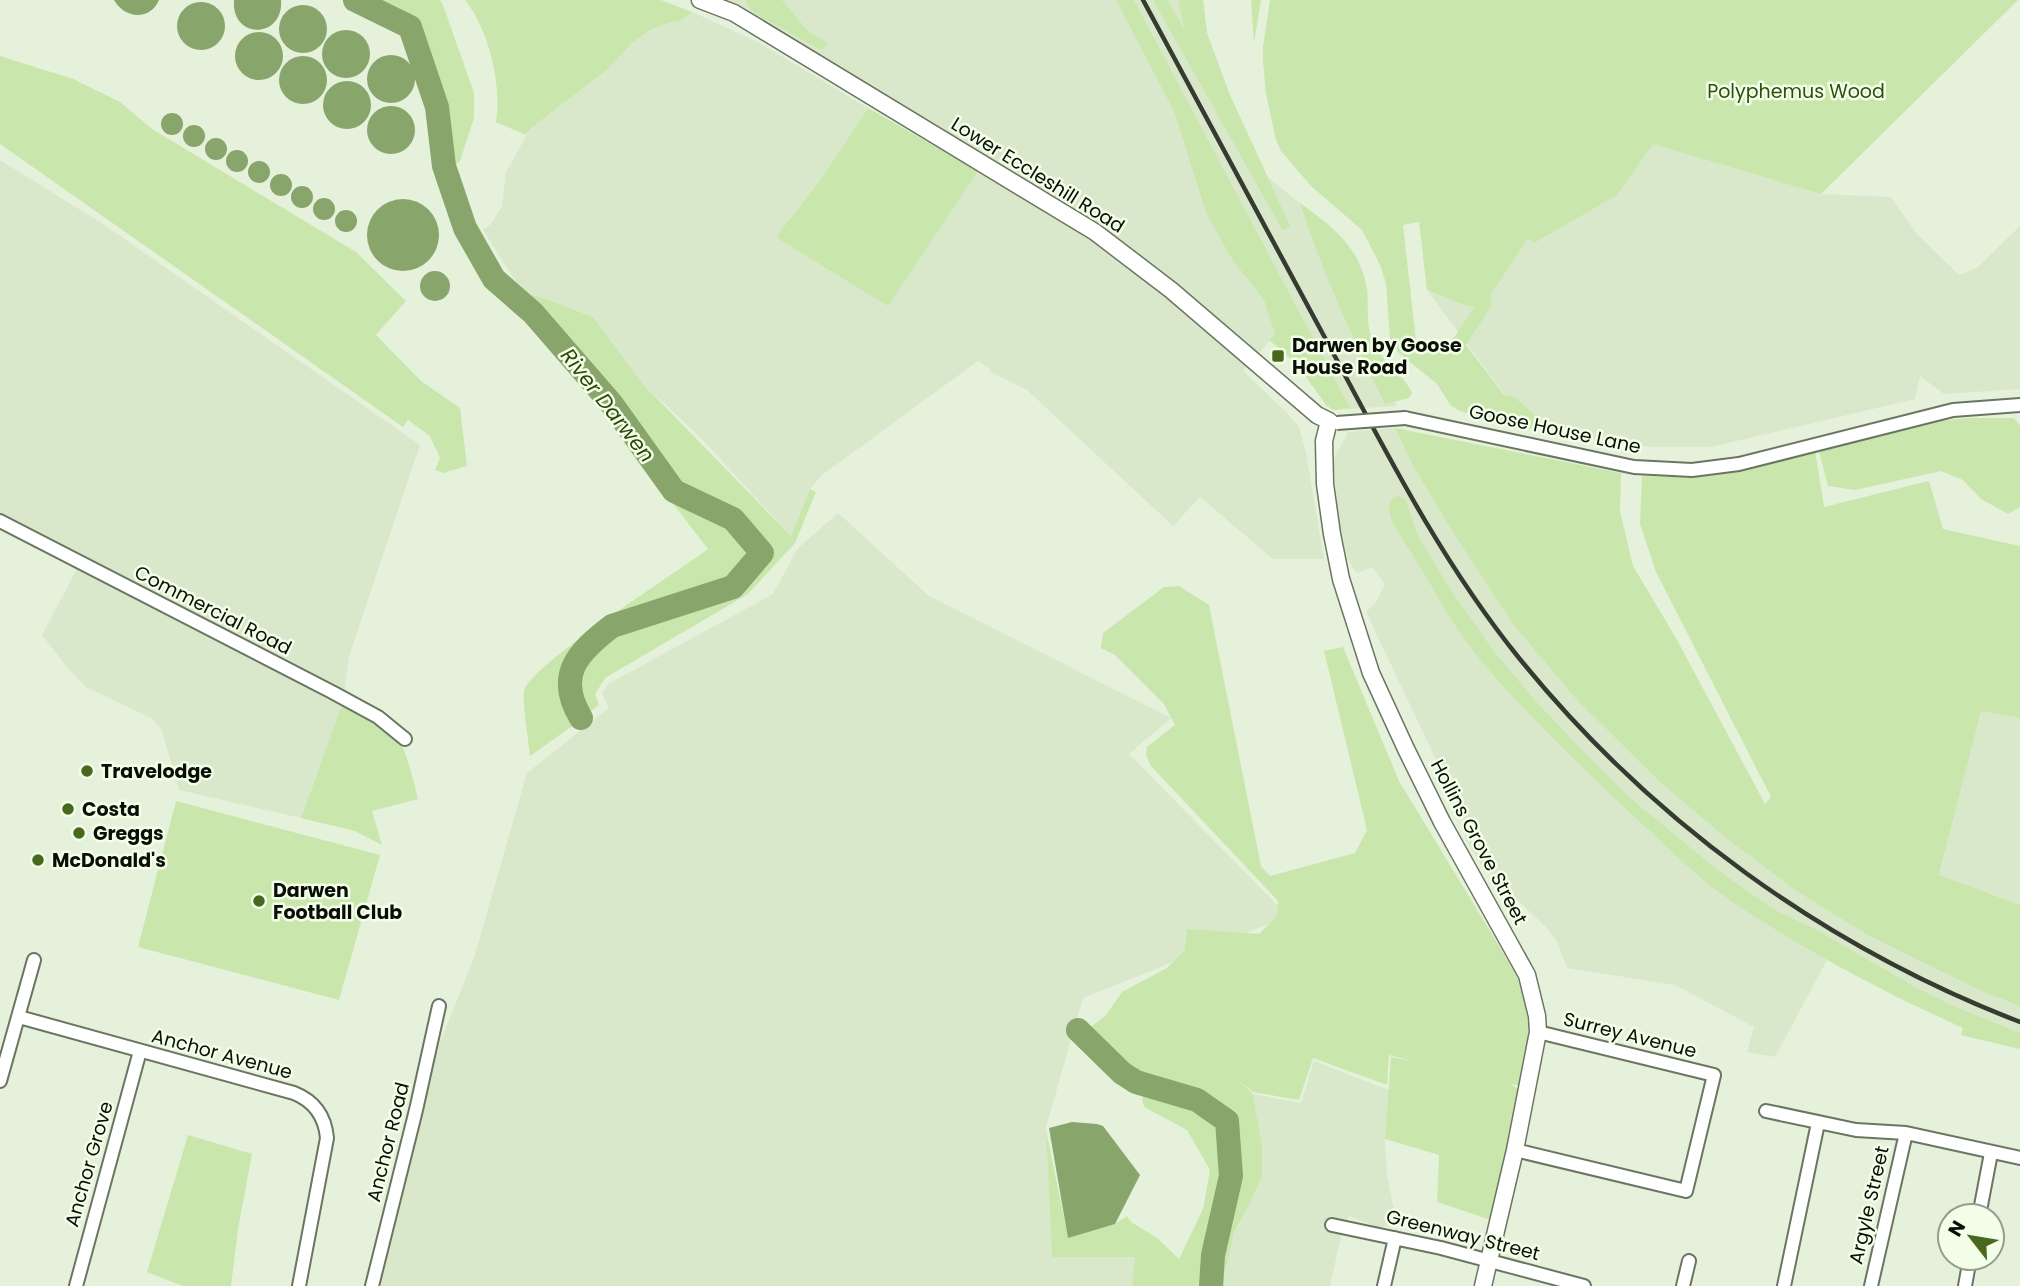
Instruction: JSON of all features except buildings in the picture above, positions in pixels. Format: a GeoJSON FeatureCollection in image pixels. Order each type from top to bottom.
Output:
{"type":"FeatureCollection","features":[{"type":"Feature","properties":{"kind":"street","name":"Lower Eccleshill Road"},"geometry":{"type":"LineString","coordinates":[[700,0],[734,13],[1095,232],[1171,290],[1317,415],[1333,422]]}},
{"type":"Feature","properties":{"kind":"street","name":"Goose House Lane"},"geometry":{"type":"LineString","coordinates":[[1333,422],[1405,418],[1634,467],[1692,470],[1739,464],[1953,410],[2020,405]]}},
{"type":"Feature","properties":{"kind":"street","name":"Hollins Grove Street"},"geometry":{"type":"LineString","coordinates":[[1333,422],[1324,441],[1325,485],[1332,534],[1341,579],[1371,673],[1442,822],[1527,975],[1537,1016],[1538,1032],[1515,1150],[1483,1286]]}},
{"type":"Feature","properties":{"kind":"street","name":"Commercial Road"},"geometry":{"type":"LineString","coordinates":[[0,521],[332,692],[378,717],[405,738]]}},
{"type":"Feature","properties":{"kind":"street"},"geometry":{"type":"LineString","coordinates":[[0,1081],[34,960]]}},
{"type":"Feature","properties":{"kind":"street","name":"Anchor Road"},"geometry":{"type":"LineString","coordinates":[[372,1286],[439,1006]]}},
{"type":"Feature","properties":{"kind":"street","name":"Anchor Avenue"},"geometry":{"type":"LineString","coordinates":[[19,1017],[294,1093],[303,1096],[317,1108],[325,1123],[327,1138],[299,1286]]}},
{"type":"Feature","properties":{"kind":"street","name":"Surrey Avenue"},"geometry":{"type":"LineString","coordinates":[[1515,1150],[1686,1191],[1714,1075],[1538,1032]]}},
{"type":"Feature","properties":{"kind":"street","name":"Anchor Grove"},"geometry":{"type":"LineString","coordinates":[[76,1286],[140,1051]]}},
{"type":"Feature","properties":{"kind":"street"},"geometry":{"type":"LineString","coordinates":[[1766,1111],[1856,1130],[1906,1133],[2020,1158]]}},
{"type":"Feature","properties":{"kind":"street"},"geometry":{"type":"LineString","coordinates":[[1784,1286],[1818,1123]]}},
{"type":"Feature","properties":{"kind":"street","name":"Argyle Street"},"geometry":{"type":"LineString","coordinates":[[1871,1286],[1906,1133]]}},
{"type":"Feature","properties":{"kind":"street"},"geometry":{"type":"LineString","coordinates":[[1982,1202],[1991,1153]]}},
{"type":"Feature","properties":{"kind":"street","name":"Greenway Street"},"geometry":{"type":"LineString","coordinates":[[1332,1225],[1395,1238],[1584,1286]]}},
{"type":"Feature","properties":{"kind":"street"},"geometry":{"type":"LineString","coordinates":[[1384,1286],[1395,1238]]}},
{"type":"Feature","properties":{"kind":"street"},"geometry":{"type":"LineString","coordinates":[[1683,1286],[1689,1261]]}},
{"type":"Feature","properties":{"kind":"shaded area"},"geometry":{"type":"Polygon","coordinates":[[[114,0],[159,0],[150,12],[137,15],[124,11],[114,0]]]}},
{"type":"Feature","properties":{"kind":"shaded area"},"geometry":{"type":"Polygon","coordinates":[[[234,0],[281,0],[280,13],[267,28],[248,28],[235,13],[234,0]]]}},
{"type":"Feature","properties":{"kind":"shaded area"},"geometry":{"type":"Polygon","coordinates":[[[700,0],[1203,0],[1207,33],[1229,93],[1268,177],[1344,240],[1364,337],[1397,406],[1334,410],[1327,406],[1296,363],[1270,340],[1243,371],[1299,427],[1324,559],[1273,559],[1200,497],[1173,526],[1027,390],[991,372],[978,361],[822,475],[810,489],[791,536],[700,437],[642,383],[593,317],[528,294],[515,280],[483,230],[491,224],[502,206],[506,172],[530,129],[607,70],[632,43],[652,29],[682,20],[692,12],[758,42],[868,108],[821,179],[782,229],[888,306],[982,164],[700,0]]]}},
{"type":"Feature","properties":{"kind":"shaded area"},"geometry":{"type":"Polygon","coordinates":[[[201,2],[218,9],[225,26],[218,43],[201,50],[184,43],[177,26],[184,9],[201,2]]]}},
{"type":"Feature","properties":{"kind":"shaded area"},"geometry":{"type":"Polygon","coordinates":[[[303,5],[320,12],[327,29],[320,46],[303,53],[286,46],[279,29],[286,12],[303,5]]]}},
{"type":"Feature","properties":{"kind":"shaded area"},"geometry":{"type":"Polygon","coordinates":[[[346,30],[363,37],[370,54],[363,71],[346,78],[329,71],[322,54],[329,37],[346,30]]]}},
{"type":"Feature","properties":{"kind":"shaded area"},"geometry":{"type":"Polygon","coordinates":[[[259,32],[276,39],[283,56],[276,73],[259,80],[242,73],[235,56],[242,39],[259,32]]]}},
{"type":"Feature","properties":{"kind":"shaded area"},"geometry":{"type":"Polygon","coordinates":[[[391,55],[408,62],[415,79],[408,96],[391,103],[374,96],[367,79],[374,62],[391,55]]]}},
{"type":"Feature","properties":{"kind":"shaded area"},"geometry":{"type":"Polygon","coordinates":[[[303,56],[320,63],[327,80],[320,97],[303,104],[286,97],[279,80],[286,63],[303,56]]]}},
{"type":"Feature","properties":{"kind":"shaded area"},"geometry":{"type":"Polygon","coordinates":[[[347,81],[364,88],[371,105],[364,122],[347,129],[330,122],[323,105],[330,88],[347,81]]]}},
{"type":"Feature","properties":{"kind":"shaded area"},"geometry":{"type":"Polygon","coordinates":[[[1560,97],[1821,194],[1891,197],[1917,234],[1959,275],[1977,268],[2020,226],[2020,389],[1944,394],[1920,376],[1915,399],[1711,447],[1653,447],[1568,436],[1565,427],[1534,424],[1534,415],[1506,396],[1427,290],[1467,306],[1560,97]]]}},
{"type":"Feature","properties":{"kind":"shaded area"},"geometry":{"type":"Polygon","coordinates":[[[391,106],[408,113],[415,130],[408,147],[391,154],[374,147],[367,130],[374,113],[391,106]]]}},
{"type":"Feature","properties":{"kind":"shaded area"},"geometry":{"type":"Polygon","coordinates":[[[168,113],[176,113],[183,120],[183,128],[176,135],[168,135],[161,128],[161,120],[168,113]]]}},
{"type":"Feature","properties":{"kind":"shaded area"},"geometry":{"type":"Polygon","coordinates":[[[190,125],[198,125],[205,132],[205,140],[198,147],[190,147],[183,140],[183,132],[190,125]]]}},
{"type":"Feature","properties":{"kind":"shaded area"},"geometry":{"type":"Polygon","coordinates":[[[212,138],[220,138],[227,145],[227,153],[220,160],[212,160],[205,153],[205,145],[212,138]]]}},
{"type":"Feature","properties":{"kind":"shaded area"},"geometry":{"type":"Polygon","coordinates":[[[233,150],[241,150],[248,157],[248,165],[241,172],[233,172],[226,165],[226,157],[233,150]]]}},
{"type":"Feature","properties":{"kind":"shaded area"},"geometry":{"type":"Polygon","coordinates":[[[0,160],[103,224],[420,445],[349,656],[342,707],[301,818],[179,790],[162,731],[153,719],[86,687],[42,635],[77,569],[0,529],[0,160]]]}},
{"type":"Feature","properties":{"kind":"shaded area"},"geometry":{"type":"Polygon","coordinates":[[[255,161],[263,161],[270,168],[270,176],[263,183],[255,183],[248,176],[248,168],[255,161]]]}},
{"type":"Feature","properties":{"kind":"shaded area"},"geometry":{"type":"Polygon","coordinates":[[[281,174],[289,177],[292,185],[289,193],[281,196],[273,193],[270,185],[273,177],[281,174]]]}},
{"type":"Feature","properties":{"kind":"shaded area"},"geometry":{"type":"Polygon","coordinates":[[[298,186],[306,186],[313,193],[313,201],[306,208],[298,208],[291,201],[291,193],[298,186]]]}},
{"type":"Feature","properties":{"kind":"shaded area"},"geometry":{"type":"Polygon","coordinates":[[[320,198],[328,198],[335,205],[335,213],[328,220],[320,220],[313,213],[313,205],[320,198]]]}},
{"type":"Feature","properties":{"kind":"shaded area"},"geometry":{"type":"Polygon","coordinates":[[[410,199],[429,209],[437,221],[437,249],[429,261],[417,269],[396,271],[377,261],[369,249],[367,228],[377,209],[389,201],[410,199]]]}},
{"type":"Feature","properties":{"kind":"shaded area"},"geometry":{"type":"Polygon","coordinates":[[[346,210],[354,213],[357,221],[354,229],[346,232],[338,229],[335,221],[338,213],[346,210]]]}},
{"type":"Feature","properties":{"kind":"shaded area"},"geometry":{"type":"Polygon","coordinates":[[[435,271],[441,272],[449,280],[449,292],[441,300],[435,301],[429,300],[421,292],[420,286],[421,280],[429,272],[435,271]]]}},
{"type":"Feature","properties":{"kind":"shaded area"},"geometry":{"type":"Polygon","coordinates":[[[1395,428],[1403,430],[1659,758],[2020,985],[2020,1049],[1961,1035],[1963,1028],[1898,998],[1827,960],[1775,1057],[1747,1052],[1754,1027],[1675,985],[1567,968],[1557,941],[1547,928],[1481,865],[1465,838],[1466,823],[1366,612],[1376,602],[1385,584],[1373,567],[1357,573],[1347,558],[1338,515],[1333,461],[1348,432],[1395,428]]]}},
{"type":"Feature","properties":{"kind":"shaded area"},"geometry":{"type":"Polygon","coordinates":[[[838,513],[929,596],[1171,718],[1129,754],[1288,916],[1083,998],[1046,1127],[1052,1257],[1136,1256],[1132,1286],[377,1286],[439,1045],[474,958],[527,773],[609,708],[602,693],[608,684],[773,594],[798,548],[838,513]]]}},
{"type":"Feature","properties":{"kind":"shaded area"},"geometry":{"type":"Polygon","coordinates":[[[1981,710],[2020,718],[2020,905],[1939,876],[1981,710]]]}},
{"type":"Feature","properties":{"kind":"shaded area"},"geometry":{"type":"Polygon","coordinates":[[[1314,1061],[1389,1090],[1385,1139],[1387,1175],[1397,1226],[1378,1227],[1349,1216],[1341,1236],[1330,1286],[1225,1286],[1224,1277],[1234,1232],[1248,1207],[1262,1146],[1253,1094],[1301,1103],[1314,1061]]]}},
{"type":"Feature","properties":{"kind":"shaded area"},"geometry":{"type":"Polygon","coordinates":[[[1072,1122],[1103,1126],[1140,1175],[1115,1224],[1068,1238],[1049,1128],[1072,1122]]]}},
{"type":"Feature","properties":{"kind":"green space"},"geometry":{"type":"Polygon","coordinates":[[[375,0],[440,0],[443,5],[474,93],[474,118],[460,161],[450,170],[443,107],[419,29],[406,15],[375,0]]]}},
{"type":"Feature","properties":{"kind":"green space"},"geometry":{"type":"Polygon","coordinates":[[[465,0],[661,0],[692,12],[682,20],[652,29],[632,43],[607,70],[530,129],[526,135],[496,122],[497,92],[492,58],[481,27],[465,0]]]}},
{"type":"Feature","properties":{"kind":"green space"},"geometry":{"type":"Polygon","coordinates":[[[745,0],[782,0],[808,31],[828,43],[819,49],[756,14],[745,0]]]}},
{"type":"Feature","properties":{"kind":"green space"},"geometry":{"type":"Polygon","coordinates":[[[1116,0],[1134,0],[1350,408],[1334,410],[1327,406],[1296,363],[1269,340],[1275,334],[1264,300],[1232,259],[1207,215],[1174,111],[1116,0]]]}},
{"type":"Feature","properties":{"kind":"green space"},"geometry":{"type":"Polygon","coordinates":[[[1153,0],[1168,0],[1185,31],[1178,0],[1203,0],[1207,33],[1229,93],[1290,226],[1283,231],[1153,0]]]}},
{"type":"Feature","properties":{"kind":"green space"},"geometry":{"type":"Polygon","coordinates":[[[1251,0],[1261,0],[1254,43],[1251,0]]]}},
{"type":"Feature","properties":{"kind":"green space","name":"Polyphemus Wood"},"geometry":{"type":"Polygon","coordinates":[[[1270,0],[2018,0],[1821,194],[1653,144],[1617,195],[1534,243],[1528,238],[1490,296],[1492,305],[1466,345],[1505,396],[1513,396],[1535,415],[1531,429],[1526,430],[1451,406],[1437,384],[1398,352],[1390,338],[1386,283],[1362,230],[1311,186],[1281,151],[1276,140],[1266,94],[1263,47],[1270,0]],[[1419,222],[1403,225],[1417,350],[1443,347],[1455,336],[1475,306],[1467,306],[1427,290],[1419,222]]]}},
{"type":"Feature","properties":{"kind":"green space"},"geometry":{"type":"Polygon","coordinates":[[[0,56],[73,79],[120,102],[152,129],[356,252],[406,301],[376,335],[421,381],[460,408],[467,466],[443,473],[435,470],[440,458],[430,436],[408,420],[403,427],[0,144],[0,56]]]}},
{"type":"Feature","properties":{"kind":"green space"},"geometry":{"type":"Polygon","coordinates":[[[868,108],[978,171],[888,306],[777,238],[821,179],[868,108]]]}},
{"type":"Feature","properties":{"kind":"green space"},"geometry":{"type":"Polygon","coordinates":[[[1300,203],[1343,239],[1358,261],[1367,289],[1371,337],[1380,354],[1408,386],[1412,393],[1409,398],[1385,404],[1328,280],[1300,203]]]}},
{"type":"Feature","properties":{"kind":"green space"},"geometry":{"type":"Polygon","coordinates":[[[528,294],[593,317],[642,383],[791,536],[810,489],[816,492],[795,543],[748,594],[605,678],[595,694],[599,705],[587,714],[579,688],[580,670],[588,654],[617,633],[737,591],[771,556],[737,515],[677,485],[528,294]]]}},
{"type":"Feature","properties":{"kind":"green space"},"geometry":{"type":"Polygon","coordinates":[[[553,348],[602,403],[671,494],[730,524],[755,553],[728,584],[645,610],[608,627],[592,638],[579,651],[566,681],[568,702],[578,722],[530,756],[524,691],[533,678],[577,640],[708,549],[553,348]]]}},
{"type":"Feature","properties":{"kind":"green space"},"geometry":{"type":"Polygon","coordinates":[[[1968,418],[2014,418],[2020,426],[2020,507],[2008,514],[1981,499],[1963,480],[1941,471],[1855,490],[1828,486],[1819,452],[1930,422],[1968,418]]]}},
{"type":"Feature","properties":{"kind":"green space"},"geometry":{"type":"Polygon","coordinates":[[[1395,428],[1621,473],[1620,511],[1633,566],[1676,638],[1765,804],[1771,797],[1656,572],[1640,524],[1642,476],[1685,477],[1739,470],[1815,450],[1824,507],[1929,481],[1943,529],[2020,546],[2020,718],[1981,711],[1939,875],[2020,905],[2020,1006],[1979,990],[1868,935],[1795,890],[1726,838],[1660,782],[1577,700],[1513,624],[1451,529],[1414,467],[1395,428]]]}},
{"type":"Feature","properties":{"kind":"green space"},"geometry":{"type":"Polygon","coordinates":[[[1399,496],[1406,500],[1417,534],[1448,586],[1493,650],[1532,697],[1629,797],[1715,868],[1773,909],[1815,929],[1915,987],[1953,1006],[2020,1033],[2020,1049],[1961,1035],[1963,1028],[1874,985],[1787,937],[1731,901],[1690,868],[1553,738],[1475,653],[1393,522],[1389,506],[1392,500],[1399,496]]]}},
{"type":"Feature","properties":{"kind":"green space"},"geometry":{"type":"Polygon","coordinates":[[[1179,586],[1209,605],[1261,866],[1270,876],[1355,853],[1367,830],[1324,651],[1343,647],[1399,781],[1516,974],[1527,1017],[1528,1056],[1523,1086],[1510,1084],[1520,1090],[1491,1220],[1437,1202],[1439,1155],[1385,1139],[1391,1057],[1416,1062],[1389,1055],[1387,1085],[1313,1058],[1299,1100],[1253,1092],[1239,1081],[1253,1094],[1262,1146],[1262,1176],[1234,1232],[1224,1277],[1225,1286],[1216,1286],[1219,1254],[1237,1178],[1230,1119],[1200,1095],[1143,1078],[1129,1071],[1086,1031],[1106,1015],[1122,992],[1167,968],[1185,950],[1187,929],[1259,934],[1277,916],[1278,901],[1151,766],[1146,755],[1147,747],[1175,725],[1164,704],[1115,655],[1101,648],[1103,633],[1164,587],[1179,586]]]}},
{"type":"Feature","properties":{"kind":"green space"},"geometry":{"type":"Polygon","coordinates":[[[342,705],[377,722],[396,736],[412,775],[418,799],[372,811],[382,845],[355,831],[301,818],[342,705]]]}},
{"type":"Feature","properties":{"kind":"green space","name":"Darwen Football Club"},"geometry":{"type":"Polygon","coordinates":[[[176,801],[380,855],[339,1000],[138,947],[176,801]]]}},
{"type":"Feature","properties":{"kind":"green space"},"geometry":{"type":"Polygon","coordinates":[[[1146,1092],[1195,1113],[1210,1122],[1219,1133],[1224,1165],[1207,1253],[1206,1286],[1132,1286],[1135,1257],[1052,1257],[1046,1130],[1068,1237],[1115,1224],[1127,1216],[1131,1222],[1157,1238],[1179,1259],[1203,1209],[1210,1170],[1187,1130],[1144,1107],[1142,1099],[1146,1092]]]}},
{"type":"Feature","properties":{"kind":"green space"},"geometry":{"type":"Polygon","coordinates":[[[188,1135],[252,1154],[231,1286],[183,1286],[147,1272],[188,1135]]]}},
{"type":"Feature","properties":{"kind":"waterway","name":"River Darwen"},"geometry":{"type":"LineString","coordinates":[[355,0],[410,27],[437,107],[444,166],[465,228],[494,279],[533,313],[611,403],[674,491],[733,519],[762,553],[733,587],[612,626],[589,645],[580,655],[570,677],[573,703],[581,718]]}},
{"type":"Feature","properties":{"kind":"waterway","name":"River Darwen"},"geometry":{"type":"LineString","coordinates":[[1078,1030],[1122,1073],[1136,1082],[1197,1100],[1227,1121],[1231,1176],[1213,1255],[1211,1286]]}},
{"type":"Feature","properties":{"kind":"railway"},"geometry":{"type":"LineString","coordinates":[[1143,0],[1418,508],[1466,585],[1519,658],[1570,717],[1626,773],[1684,825],[1746,873],[1811,917],[1878,956],[1948,992],[2020,1022]]}},
{"type":"Feature","properties":{"kind":"place","name":"Darwen by Goose House Road"},"geometry":{"type":"Point","coordinates":[1278,356]}},
{"type":"Feature","properties":{"kind":"place","name":"Travelodge"},"geometry":{"type":"Point","coordinates":[87,771]}},
{"type":"Feature","properties":{"kind":"place","name":"Costa"},"geometry":{"type":"Point","coordinates":[68,809]}},
{"type":"Feature","properties":{"kind":"place","name":"Greggs"},"geometry":{"type":"Point","coordinates":[79,833]}},
{"type":"Feature","properties":{"kind":"place","name":"McDonald's"},"geometry":{"type":"Point","coordinates":[38,860]}},
{"type":"Feature","properties":{"kind":"place","name":"Darwen Football Club"},"geometry":{"type":"Point","coordinates":[259,901]}}]}
